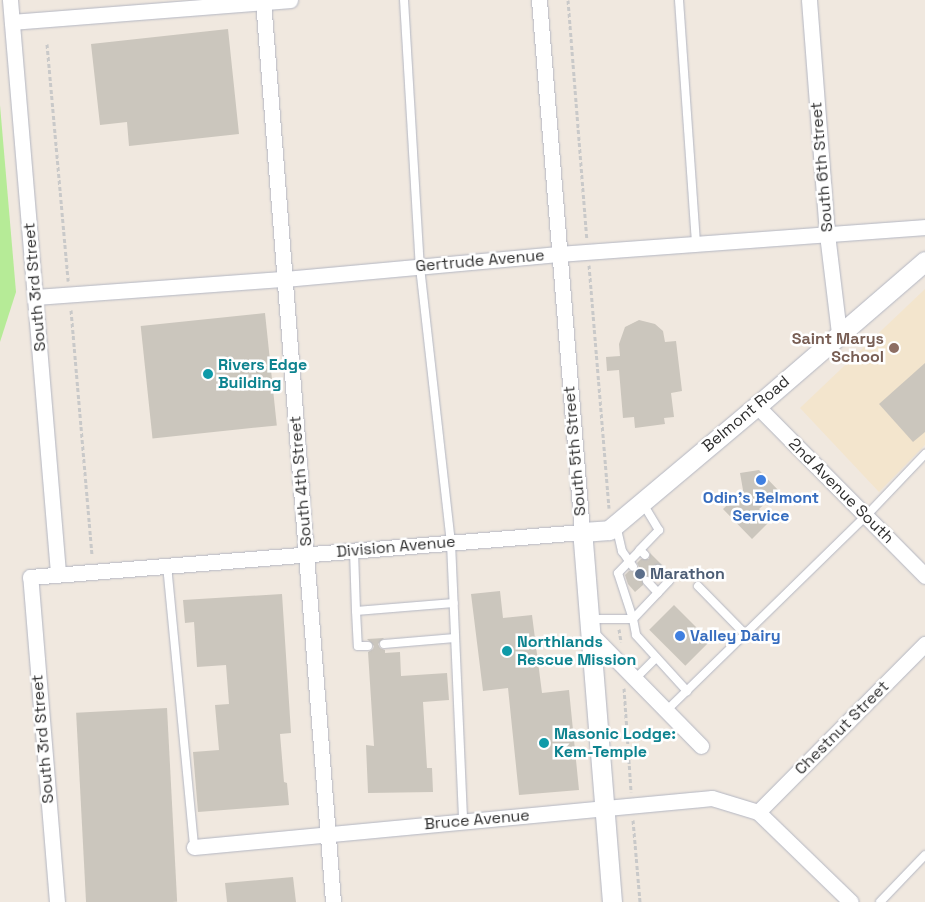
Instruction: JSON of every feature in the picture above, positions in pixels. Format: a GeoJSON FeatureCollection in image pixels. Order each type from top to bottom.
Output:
{"type":"FeatureCollection","features":[{"type":"Feature","properties":{"kind":"street","name":"South 3rd Street"},"geometry":{"type":"LineString","coordinates":[[10,0],[58,573]]}},
{"type":"Feature","properties":{"kind":"street"},"geometry":{"type":"LineString","coordinates":[[12,22],[290,0]]}},
{"type":"Feature","properties":{"kind":"street","name":"South 5th Street"},"geometry":{"type":"LineString","coordinates":[[539,0],[612,902]]}},
{"type":"Feature","properties":{"kind":"street","name":"South 6th Street"},"geometry":{"type":"LineString","coordinates":[[809,0],[827,234],[840,333]]}},
{"type":"Feature","properties":{"kind":"street","name":"South 4th Street"},"geometry":{"type":"LineString","coordinates":[[263,1],[333,902]]}},
{"type":"Feature","properties":{"kind":"street","name":"Gertrude Avenue"},"geometry":{"type":"LineString","coordinates":[[36,297],[284,279],[559,254],[925,227]]}},
{"type":"Feature","properties":{"kind":"street","name":"Belmont Road"},"geometry":{"type":"LineString","coordinates":[[613,526],[757,406],[925,260]]}},
{"type":"Feature","properties":{"kind":"street","name":"2nd Avenue South"},"geometry":{"type":"LineString","coordinates":[[757,406],[925,576]]}},
{"type":"Feature","properties":{"kind":"street"},"geometry":{"type":"LineString","coordinates":[[582,532],[613,526]]}},
{"type":"Feature","properties":{"kind":"street","name":"Division Avenue"},"geometry":{"type":"LineString","coordinates":[[30,577],[58,573],[582,532]]}},
{"type":"Feature","properties":{"kind":"street","name":"South 3rd Street"},"geometry":{"type":"LineString","coordinates":[[30,577],[57,902]]}},
{"type":"Feature","properties":{"kind":"street"},"geometry":{"type":"LineString","coordinates":[[590,627],[623,667],[701,746]]}},
{"type":"Feature","properties":{"kind":"street","name":"Chestnut Street"},"geometry":{"type":"LineString","coordinates":[[758,812],[925,644]]}},
{"type":"Feature","properties":{"kind":"street","name":"Bruce Avenue"},"geometry":{"type":"LineString","coordinates":[[194,847],[712,798],[758,812]]}},
{"type":"Feature","properties":{"kind":"street"},"geometry":{"type":"LineString","coordinates":[[758,812],[851,902]]}},
{"type":"Feature","properties":{"kind":"lane"},"geometry":{"type":"LineString","coordinates":[[404,0],[420,266],[451,543],[463,822]]}},
{"type":"Feature","properties":{"kind":"lane"},"geometry":{"type":"LineString","coordinates":[[679,0],[696,244]]}},
{"type":"Feature","properties":{"kind":"lane"},"geometry":{"type":"LineString","coordinates":[[666,711],[866,516],[925,454]]}},
{"type":"Feature","properties":{"kind":"lane"},"geometry":{"type":"LineString","coordinates":[[642,502],[659,530],[642,553],[618,573],[636,634],[687,691]]}},
{"type":"Feature","properties":{"kind":"lane"},"geometry":{"type":"LineString","coordinates":[[613,526],[622,552],[631,564]]}},
{"type":"Feature","properties":{"kind":"lane"},"geometry":{"type":"LineString","coordinates":[[354,551],[358,646],[368,646]]}},
{"type":"Feature","properties":{"kind":"lane"},"geometry":{"type":"LineString","coordinates":[[167,565],[194,847]]}},
{"type":"Feature","properties":{"kind":"lane"},"geometry":{"type":"LineString","coordinates":[[633,619],[669,581],[658,569]]}},
{"type":"Feature","properties":{"kind":"lane"},"geometry":{"type":"LineString","coordinates":[[647,581],[658,593]]}},
{"type":"Feature","properties":{"kind":"lane"},"geometry":{"type":"LineString","coordinates":[[698,586],[745,634]]}},
{"type":"Feature","properties":{"kind":"lane"},"geometry":{"type":"LineString","coordinates":[[356,611],[454,603]]}},
{"type":"Feature","properties":{"kind":"lane"},"geometry":{"type":"LineString","coordinates":[[590,627],[617,617],[633,619]]}},
{"type":"Feature","properties":{"kind":"lane"},"geometry":{"type":"LineString","coordinates":[[384,644],[455,638]]}},
{"type":"Feature","properties":{"kind":"lane"},"geometry":{"type":"LineString","coordinates":[[635,679],[656,658]]}},
{"type":"Feature","properties":{"kind":"lane"},"geometry":{"type":"LineString","coordinates":[[880,902],[925,855]]}},
{"type":"Feature","properties":{"kind":"path"},"geometry":{"type":"LineString","coordinates":[[568,0],[588,252],[613,526]]}},
{"type":"Feature","properties":{"kind":"path"},"geometry":{"type":"LineString","coordinates":[[617,617],[623,667],[640,902]]}},
{"type":"Feature","properties":{"kind":"shaded area","name":"Saint Marys School"},"geometry":{"type":"Polygon","coordinates":[[[925,289],[925,445],[879,492],[800,408],[925,289]]]}},
{"type":"Feature","properties":{"kind":"green space"},"geometry":{"type":"Polygon","coordinates":[[[0,105],[16,292],[0,342],[0,105]]]}},
{"type":"Feature","properties":{"kind":"building"},"geometry":{"type":"Polygon","coordinates":[[[228,29],[239,134],[129,146],[127,122],[100,125],[91,44],[228,29]]]}},
{"type":"Feature","properties":{"kind":"building","name":"Rivers Edge Building"},"geometry":{"type":"Polygon","coordinates":[[[265,313],[277,425],[152,438],[141,326],[265,313]]]}},
{"type":"Feature","properties":{"kind":"building"},"geometry":{"type":"Polygon","coordinates":[[[639,320],[655,324],[663,331],[665,342],[676,341],[682,391],[671,393],[674,417],[664,418],[665,424],[635,428],[634,417],[623,418],[619,370],[607,371],[606,357],[620,356],[619,344],[625,327],[639,320]]]}},
{"type":"Feature","properties":{"kind":"building"},"geometry":{"type":"Polygon","coordinates":[[[925,363],[925,432],[913,442],[879,404],[925,363]]]}},
{"type":"Feature","properties":{"kind":"building"},"geometry":{"type":"Polygon","coordinates":[[[759,470],[779,491],[759,509],[770,521],[752,539],[723,509],[743,490],[740,473],[759,470]]]}},
{"type":"Feature","properties":{"kind":"building","name":"Marathon"},"geometry":{"type":"Polygon","coordinates":[[[650,553],[662,565],[654,565],[654,573],[651,577],[643,577],[643,585],[635,592],[628,584],[625,575],[629,571],[637,571],[639,567],[637,563],[641,559],[649,559],[650,553]]]}},
{"type":"Feature","properties":{"kind":"building"},"geometry":{"type":"Polygon","coordinates":[[[500,591],[503,618],[532,615],[542,693],[569,690],[579,790],[519,795],[508,688],[483,691],[471,594],[500,591]]]}},
{"type":"Feature","properties":{"kind":"building"},"geometry":{"type":"Polygon","coordinates":[[[282,594],[291,733],[280,734],[284,782],[287,783],[289,805],[198,812],[193,752],[219,750],[215,705],[229,704],[226,665],[197,667],[194,622],[185,623],[183,600],[282,594]]]}},
{"type":"Feature","properties":{"kind":"building","name":"Valley Dairy"},"geometry":{"type":"Polygon","coordinates":[[[674,605],[710,641],[685,666],[649,630],[674,605]]]}},
{"type":"Feature","properties":{"kind":"building"},"geometry":{"type":"Polygon","coordinates":[[[384,638],[378,644],[380,648],[385,650],[385,653],[400,652],[401,676],[447,673],[449,700],[423,702],[427,768],[432,768],[433,792],[368,793],[366,745],[374,746],[368,652],[374,646],[367,639],[384,638]]]}},
{"type":"Feature","properties":{"kind":"building"},"geometry":{"type":"Polygon","coordinates":[[[167,708],[177,902],[86,902],[76,713],[167,708]]]}},
{"type":"Feature","properties":{"kind":"building"},"geometry":{"type":"Polygon","coordinates":[[[293,877],[296,902],[227,902],[225,883],[293,877]]]}},
{"type":"Feature","properties":{"kind":"place","name":"Saint Marys School"},"geometry":{"type":"Point","coordinates":[894,348]}},
{"type":"Feature","properties":{"kind":"place","name":"Rivers Edge Building"},"geometry":{"type":"Point","coordinates":[208,374]}},
{"type":"Feature","properties":{"kind":"place","name":"Odin's Belmont Service"},"geometry":{"type":"Point","coordinates":[761,480]}},
{"type":"Feature","properties":{"kind":"place","name":"Marathon"},"geometry":{"type":"Point","coordinates":[640,574]}},
{"type":"Feature","properties":{"kind":"place","name":"Valley Dairy"},"geometry":{"type":"Point","coordinates":[680,636]}},
{"type":"Feature","properties":{"kind":"place","name":"Northlands Rescue Mission"},"geometry":{"type":"Point","coordinates":[507,651]}},
{"type":"Feature","properties":{"kind":"place","name":"Masonic Lodge: Kem-Temple"},"geometry":{"type":"Point","coordinates":[544,743]}}]}
